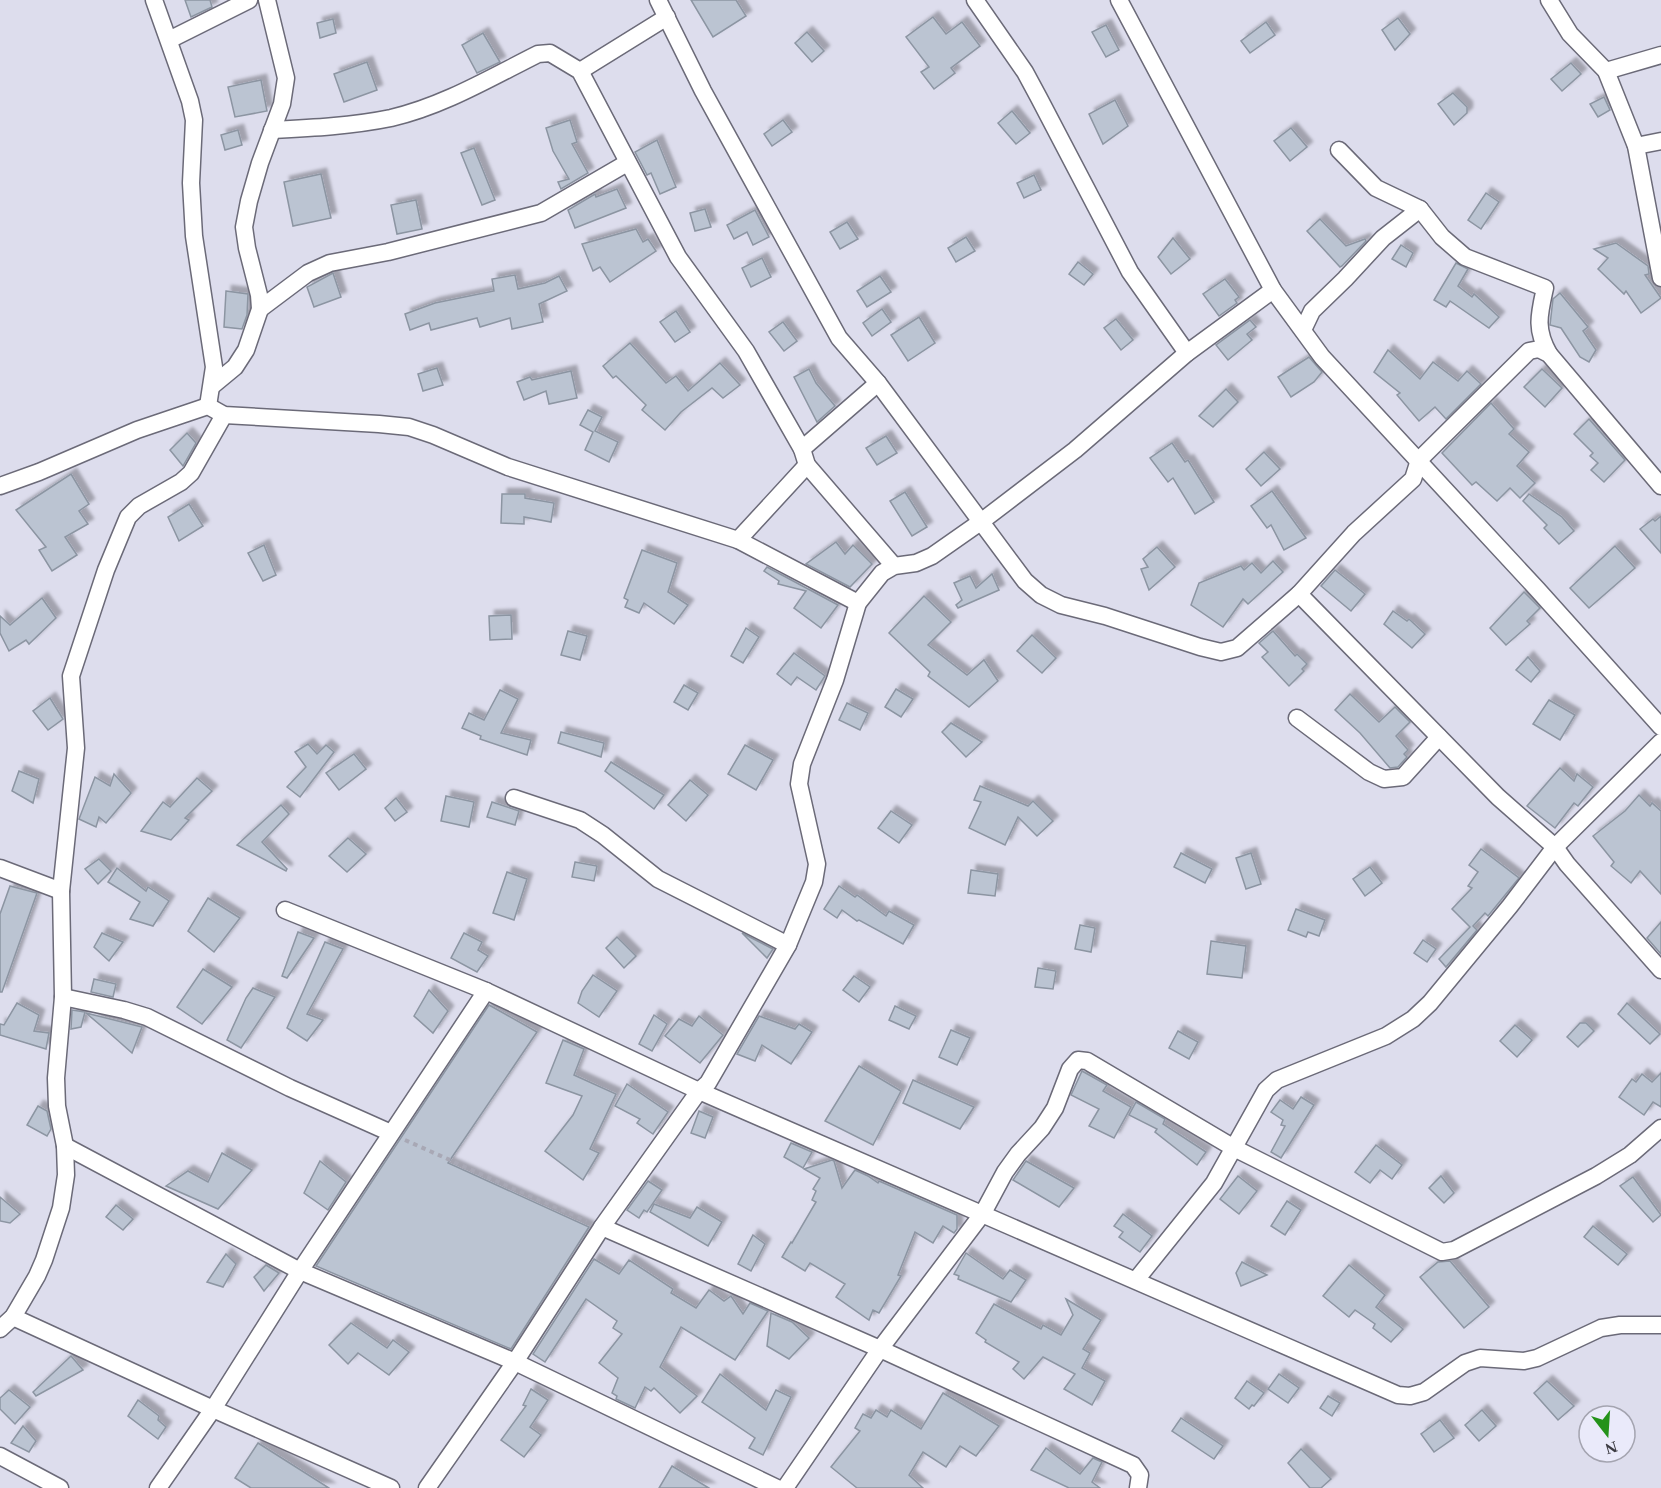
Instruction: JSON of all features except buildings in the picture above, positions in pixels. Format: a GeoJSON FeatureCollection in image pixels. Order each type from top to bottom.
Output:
{"type":"FeatureCollection","features":[{"type":"Feature","properties":{"kind":"street"},"geometry":{"type":"LineString","coordinates":[[154,0],[190,100],[194,120],[191,183],[194,236],[214,367],[208,406]]}},
{"type":"Feature","properties":{"kind":"street"},"geometry":{"type":"LineString","coordinates":[[169,40],[249,0]]}},
{"type":"Feature","properties":{"kind":"street"},"geometry":{"type":"LineString","coordinates":[[212,386],[235,367],[246,350],[260,309],[244,227],[260,163],[282,104],[286,78],[267,0]]}},
{"type":"Feature","properties":{"kind":"street"},"geometry":{"type":"LineString","coordinates":[[658,0],[703,91],[839,338],[878,383],[1025,581],[1041,595],[1061,605],[1105,616],[1200,647],[1221,652],[1237,648],[1299,594],[1354,533],[1413,479],[1419,460],[1529,351],[1539,349],[1549,354]]}},
{"type":"Feature","properties":{"kind":"street"},"geometry":{"type":"LineString","coordinates":[[975,0],[1025,72],[1040,98],[1130,272],[1187,353]]}},
{"type":"Feature","properties":{"kind":"street"},"geometry":{"type":"LineString","coordinates":[[1119,0],[1273,290],[1322,357],[1419,460],[1661,727]]}},
{"type":"Feature","properties":{"kind":"street"},"geometry":{"type":"LineString","coordinates":[[1549,0],[1570,34],[1606,71],[1636,147],[1660,270]]}},
{"type":"Feature","properties":{"kind":"street"},"geometry":{"type":"LineString","coordinates":[[580,71],[667,17]]}},
{"type":"Feature","properties":{"kind":"street"},"geometry":{"type":"LineString","coordinates":[[272,130],[340,126],[392,118],[461,94],[538,54],[550,53],[580,71],[678,258],[746,351],[804,457],[894,566]]}},
{"type":"Feature","properties":{"kind":"street"},"geometry":{"type":"LineString","coordinates":[[1606,71],[1661,55]]}},
{"type":"Feature","properties":{"kind":"street"},"geometry":{"type":"LineString","coordinates":[[1636,147],[1661,141]]}},
{"type":"Feature","properties":{"kind":"street"},"geometry":{"type":"LineString","coordinates":[[1339,150],[1376,188],[1420,209],[1442,237],[1465,257],[1545,288],[1538,321],[1541,336],[1549,354],[1661,486]]}},
{"type":"Feature","properties":{"kind":"street"},"geometry":{"type":"LineString","coordinates":[[260,309],[308,273],[330,263],[388,252],[541,213],[627,163]]}},
{"type":"Feature","properties":{"kind":"street"},"geometry":{"type":"LineString","coordinates":[[1303,330],[1311,310],[1345,279],[1383,238],[1420,209]]}},
{"type":"Feature","properties":{"kind":"street"},"geometry":{"type":"LineString","coordinates":[[427,1488],[515,1362],[602,1227],[699,1091],[708,1083],[788,945],[814,882],[817,864],[799,784],[802,764],[835,680],[858,603],[882,573],[894,566],[916,563],[932,556],[982,521],[1075,450],[1187,353],[1273,290]]}},
{"type":"Feature","properties":{"kind":"street"},"geometry":{"type":"LineString","coordinates":[[738,540],[804,457],[878,383]]}},
{"type":"Feature","properties":{"kind":"street"},"geometry":{"type":"LineString","coordinates":[[0,486],[137,430],[208,406],[224,415],[379,423],[409,427],[434,435],[508,467],[738,540],[858,603]]}},
{"type":"Feature","properties":{"kind":"street"},"geometry":{"type":"LineString","coordinates":[[0,1329],[13,1317],[44,1260],[61,1208],[66,1175],[65,1146],[57,1106],[56,1078],[63,997],[61,891],[75,748],[71,675],[106,570],[128,517],[139,506],[181,482],[191,473],[224,415]]}},
{"type":"Feature","properties":{"kind":"street"},"geometry":{"type":"LineString","coordinates":[[1299,594],[1498,797],[1555,846],[1567,864],[1661,970]]}},
{"type":"Feature","properties":{"kind":"street"},"geometry":{"type":"LineString","coordinates":[[1297,718],[1369,772],[1384,779],[1403,777],[1439,737]]}},
{"type":"Feature","properties":{"kind":"street"},"geometry":{"type":"LineString","coordinates":[[1136,1280],[1214,1183],[1266,1090],[1277,1080],[1386,1036],[1413,1019],[1430,1003],[1510,906],[1555,846],[1661,742]]}},
{"type":"Feature","properties":{"kind":"street"},"geometry":{"type":"LineString","coordinates":[[514,798],[580,820],[603,835],[658,879],[788,945]]}},
{"type":"Feature","properties":{"kind":"street"},"geometry":{"type":"LineString","coordinates":[[0,868],[61,891]]}},
{"type":"Feature","properties":{"kind":"street"},"geometry":{"type":"LineString","coordinates":[[285,910],[486,991],[699,1091],[1398,1395],[1410,1396],[1424,1392],[1465,1363],[1472,1361],[1498,1358],[1524,1361],[1538,1358],[1601,1328],[1661,1324]]}},
{"type":"Feature","properties":{"kind":"street"},"geometry":{"type":"LineString","coordinates":[[158,1488],[213,1409],[300,1270],[486,991]]}},
{"type":"Feature","properties":{"kind":"street"},"geometry":{"type":"LineString","coordinates":[[63,997],[147,1017],[290,1088],[391,1133]]}},
{"type":"Feature","properties":{"kind":"street"},"geometry":{"type":"LineString","coordinates":[[785,1488],[880,1350],[983,1213],[1005,1172],[1042,1128],[1055,1108],[1070,1069],[1078,1060],[1087,1061],[1234,1148],[1442,1252],[1454,1250],[1596,1176],[1630,1155],[1661,1128]]}},
{"type":"Feature","properties":{"kind":"street"},"geometry":{"type":"LineString","coordinates":[[65,1146],[300,1270],[515,1362],[777,1488]]}},
{"type":"Feature","properties":{"kind":"street"},"geometry":{"type":"LineString","coordinates":[[602,1227],[1133,1465],[1140,1474],[1138,1488]]}},
{"type":"Feature","properties":{"kind":"street"},"geometry":{"type":"LineString","coordinates":[[13,1317],[391,1488]]}},
{"type":"Feature","properties":{"kind":"street"},"geometry":{"type":"LineString","coordinates":[[0,1456],[60,1488]]}},
{"type":"Feature","properties":{"kind":"path"},"geometry":{"type":"LineString","coordinates":[[391,1133],[602,1227]]}}]}
